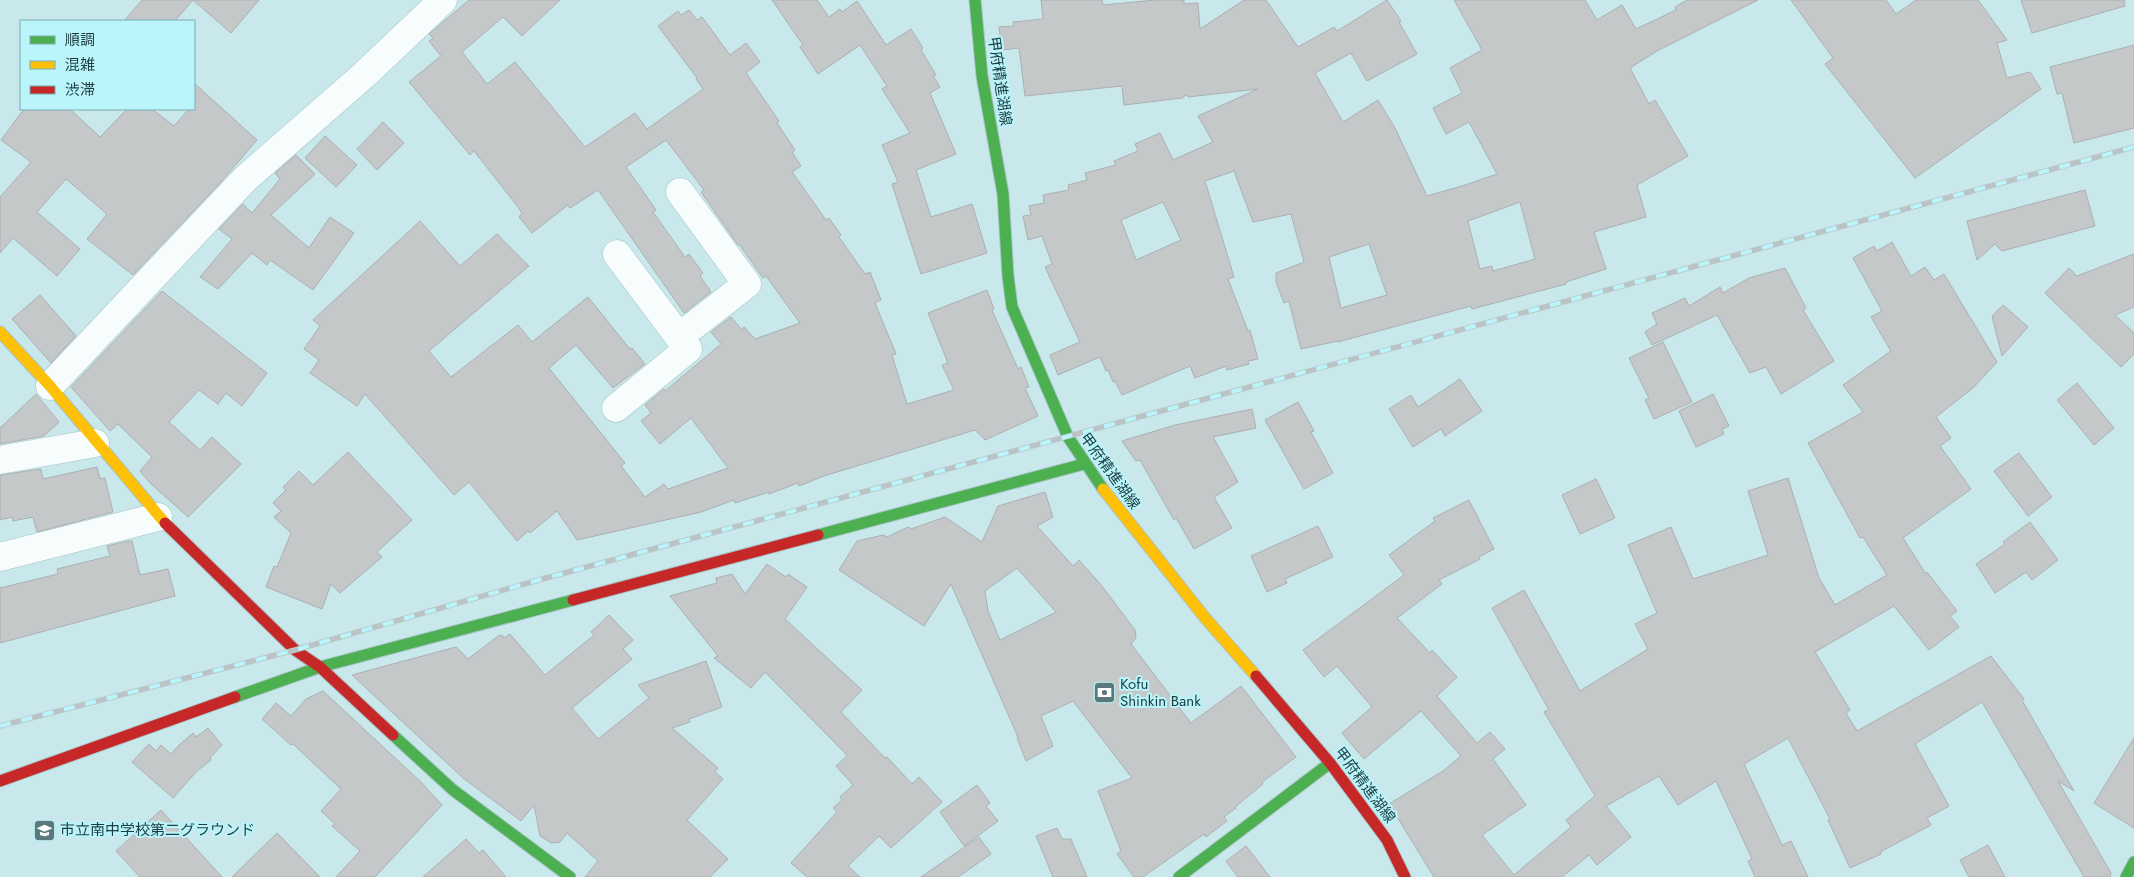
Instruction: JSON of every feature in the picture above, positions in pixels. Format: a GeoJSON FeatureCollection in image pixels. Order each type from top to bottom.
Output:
{"type":"FeatureCollection","features":[{"type":"Feature","properties":{"kind":"street"},"geometry":{"type":"LineString","coordinates":[[50,386],[245,179],[364,75],[443,0]]}},
{"type":"Feature","properties":{"kind":"street","name":"甲府精進湖線"},"geometry":{"type":"LineString","coordinates":[[975,0],[982,76],[1003,194],[1008,276],[1012,307],[1068,437],[1084,464],[1206,619],[1297,722],[1330,763],[1387,840],[1405,877]]}},
{"type":"Feature","properties":{"kind":"street"},"geometry":{"type":"LineString","coordinates":[[679,337],[746,284],[680,192]]}},
{"type":"Feature","properties":{"kind":"street"},"geometry":{"type":"LineString","coordinates":[[616,408],[688,349],[617,254]]}},
{"type":"Feature","properties":{"kind":"street"},"geometry":{"type":"LineString","coordinates":[[0,332],[50,386],[95,443],[158,517],[295,650],[320,667],[453,790],[570,877]]}},
{"type":"Feature","properties":{"kind":"street"},"geometry":{"type":"LineString","coordinates":[[0,460],[95,443]]}},
{"type":"Feature","properties":{"kind":"street"},"geometry":{"type":"LineString","coordinates":[[0,781],[320,667],[1084,464]]}},
{"type":"Feature","properties":{"kind":"street"},"geometry":{"type":"LineString","coordinates":[[0,557],[158,517]]}},
{"type":"Feature","properties":{"kind":"street"},"geometry":{"type":"LineString","coordinates":[[1180,877],[1330,763]]}},
{"type":"Feature","properties":{"kind":"street"},"geometry":{"type":"LineString","coordinates":[[2126,877],[2134,862]]}},
{"type":"Feature","properties":{"kind":"building"},"geometry":{"type":"Polygon","coordinates":[[[142,0],[193,0],[176,20],[125,20],[142,0]]]}},
{"type":"Feature","properties":{"kind":"building"},"geometry":{"type":"Polygon","coordinates":[[[193,0],[259,0],[231,33],[193,0]]]}},
{"type":"Feature","properties":{"kind":"building"},"geometry":{"type":"Polygon","coordinates":[[[469,0],[560,0],[522,36],[503,17],[462,52],[487,84],[515,62],[585,147],[635,113],[647,129],[703,89],[697,78],[658,26],[678,11],[681,15],[689,10],[697,20],[702,17],[730,55],[746,43],[760,62],[746,73],[779,121],[777,123],[795,150],[792,152],[801,166],[792,172],[826,220],[829,218],[841,235],[839,237],[865,274],[870,272],[881,300],[875,303],[896,354],[892,355],[907,404],[954,390],[942,365],[948,363],[928,313],[987,290],[994,309],[992,310],[1018,369],[1021,367],[1029,387],[1025,388],[1038,416],[985,440],[975,430],[824,476],[799,486],[798,483],[769,494],[769,492],[735,503],[734,500],[701,512],[577,540],[557,511],[517,541],[469,482],[454,495],[365,394],[357,406],[310,373],[319,360],[304,349],[320,326],[313,320],[420,221],[460,266],[497,234],[529,266],[429,351],[451,377],[518,325],[532,342],[588,297],[630,349],[632,348],[645,364],[613,388],[576,345],[549,368],[625,463],[621,466],[645,497],[664,484],[668,489],[728,468],[691,418],[660,444],[641,421],[651,413],[645,405],[664,389],[665,391],[721,344],[711,332],[731,317],[742,330],[744,327],[755,339],[800,323],[766,276],[763,278],[738,245],[701,192],[704,190],[666,140],[626,167],[656,210],[653,212],[685,257],[689,254],[703,273],[700,276],[711,292],[684,313],[598,190],[570,208],[568,205],[532,233],[519,217],[522,213],[518,207],[474,151],[470,155],[409,82],[441,56],[429,41],[433,38],[429,34],[469,0]]]}},
{"type":"Feature","properties":{"kind":"building"},"geometry":{"type":"Polygon","coordinates":[[[772,0],[817,0],[829,17],[840,9],[842,12],[857,1],[886,45],[911,29],[936,75],[933,76],[940,87],[930,93],[956,154],[916,170],[931,217],[972,204],[987,253],[921,274],[892,184],[898,182],[882,145],[910,133],[882,89],[887,86],[860,45],[818,74],[800,47],[803,45],[772,0]]]}},
{"type":"Feature","properties":{"kind":"building"},"geometry":{"type":"Polygon","coordinates":[[[1041,0],[1102,0],[1103,5],[1155,0],[1184,0],[1184,4],[1198,3],[1200,29],[1244,0],[1266,0],[1298,47],[1334,27],[1337,31],[1387,0],[1401,21],[1399,22],[1417,54],[1367,81],[1351,53],[1315,73],[1343,122],[1378,100],[1395,128],[1427,196],[1497,174],[1469,122],[1446,134],[1433,108],[1462,93],[1450,68],[1482,50],[1454,0],[1585,0],[1597,20],[1622,5],[1636,29],[1676,10],[1675,7],[1687,0],[1758,0],[1657,51],[1630,68],[1649,104],[1655,100],[1688,156],[1637,185],[1646,217],[1594,232],[1606,269],[1566,282],[1566,284],[1472,309],[1471,306],[1338,342],[1301,349],[1289,301],[1284,303],[1276,282],[1276,273],[1304,262],[1291,214],[1253,222],[1234,171],[1205,181],[1234,277],[1228,279],[1248,331],[1250,330],[1258,359],[1248,361],[1249,364],[1227,370],[1226,366],[1195,378],[1190,366],[1122,395],[1115,381],[1113,382],[1108,370],[1106,371],[1100,357],[1058,375],[1050,355],[1080,342],[1045,267],[1052,264],[1042,236],[1028,240],[1023,216],[1031,215],[1029,206],[1044,203],[1043,195],[1069,190],[1068,185],[1087,180],[1085,173],[1116,165],[1114,161],[1138,151],[1135,144],[1160,133],[1173,160],[1213,142],[1198,116],[1258,89],[1188,97],[1186,95],[1182,98],[1124,105],[1122,86],[1025,96],[1019,48],[1002,50],[999,27],[1014,26],[1013,22],[1043,19],[1041,0]],[[1163,202],[1121,220],[1136,260],[1181,240],[1163,202]],[[1520,202],[1468,221],[1480,269],[1492,266],[1493,271],[1535,259],[1520,202]],[[1369,244],[1329,257],[1341,308],[1387,295],[1369,244]]]}},
{"type":"Feature","properties":{"kind":"building"},"geometry":{"type":"Polygon","coordinates":[[[1791,0],[1886,0],[1896,14],[1916,0],[1978,0],[2007,40],[1997,43],[2007,78],[2030,72],[2041,89],[1915,178],[1825,64],[1833,58],[1791,0]]]}},
{"type":"Feature","properties":{"kind":"building"},"geometry":{"type":"Polygon","coordinates":[[[2021,0],[2124,0],[2125,6],[2032,33],[2021,0]]]}},
{"type":"Feature","properties":{"kind":"building"},"geometry":{"type":"Polygon","coordinates":[[[2134,45],[2134,128],[2074,143],[2062,93],[2057,94],[2050,67],[2134,45]]]}},
{"type":"Feature","properties":{"kind":"building"},"geometry":{"type":"Polygon","coordinates":[[[195,84],[257,140],[220,183],[133,275],[87,239],[107,214],[66,179],[37,212],[80,249],[57,276],[13,238],[0,253],[0,197],[31,162],[1,140],[23,110],[71,110],[100,137],[126,110],[153,110],[174,126],[188,110],[195,110],[195,84]]]}},
{"type":"Feature","properties":{"kind":"building"},"geometry":{"type":"Polygon","coordinates":[[[383,122],[404,143],[377,170],[357,149],[383,122]]]}},
{"type":"Feature","properties":{"kind":"building"},"geometry":{"type":"Polygon","coordinates":[[[325,136],[357,165],[336,187],[305,158],[325,136]]]}},
{"type":"Feature","properties":{"kind":"building"},"geometry":{"type":"Polygon","coordinates":[[[296,155],[315,174],[271,215],[309,248],[330,217],[354,233],[313,290],[270,260],[267,265],[252,253],[218,289],[200,277],[232,239],[219,229],[243,204],[252,213],[280,179],[275,173],[296,155]]]}},
{"type":"Feature","properties":{"kind":"building"},"geometry":{"type":"Polygon","coordinates":[[[2085,190],[2095,226],[2002,251],[1995,244],[1977,260],[1967,221],[2085,190]]]}},
{"type":"Feature","properties":{"kind":"building"},"geometry":{"type":"Polygon","coordinates":[[[1892,242],[1911,276],[1925,267],[1934,280],[1944,274],[1997,362],[1973,388],[1936,417],[1951,438],[1940,446],[1971,489],[1903,538],[1926,574],[1927,572],[1957,611],[1950,616],[1959,627],[1929,650],[1894,606],[1815,652],[1850,710],[1846,713],[1857,731],[1991,656],[2024,699],[2022,700],[2074,791],[2058,781],[2111,873],[2110,877],[2084,877],[1982,702],[1915,744],[1949,806],[1927,818],[1931,825],[1880,852],[1881,854],[1850,868],[1828,820],[1830,819],[1788,738],[1744,764],[1782,845],[1791,841],[1808,877],[1755,877],[1748,861],[1752,859],[1716,781],[1678,805],[1659,776],[1606,806],[1631,837],[1597,865],[1589,855],[1562,877],[1434,877],[1389,804],[1443,771],[1461,756],[1421,711],[1364,759],[1342,733],[1372,707],[1337,666],[1324,677],[1303,650],[1404,575],[1389,555],[1435,521],[1433,518],[1469,500],[1494,549],[1479,557],[1480,559],[1439,580],[1442,584],[1397,618],[1430,653],[1432,650],[1457,677],[1437,696],[1477,743],[1490,732],[1505,749],[1493,759],[1526,805],[1482,835],[1514,875],[1571,827],[1566,820],[1595,796],[1544,712],[1549,710],[1492,608],[1524,590],[1580,691],[1648,649],[1635,624],[1657,613],[1628,545],[1671,527],[1693,579],[1768,555],[1748,491],[1788,478],[1819,578],[1835,605],[1887,575],[1863,537],[1860,538],[1808,443],[1863,412],[1843,385],[1891,351],[1871,317],[1882,311],[1853,258],[1874,246],[1877,251],[1892,242]]]}},
{"type":"Feature","properties":{"kind":"building"},"geometry":{"type":"Polygon","coordinates":[[[2134,254],[2134,307],[2115,315],[2134,333],[2134,354],[2121,367],[2045,293],[2069,268],[2077,276],[2134,254]]]}},
{"type":"Feature","properties":{"kind":"building"},"geometry":{"type":"Polygon","coordinates":[[[1785,268],[1806,308],[1803,310],[1834,361],[1781,394],[1766,367],[1750,373],[1717,315],[1652,345],[1645,332],[1657,324],[1652,313],[1685,298],[1689,306],[1720,287],[1723,293],[1749,278],[1785,268]]]}},
{"type":"Feature","properties":{"kind":"building"},"geometry":{"type":"Polygon","coordinates":[[[162,291],[267,373],[242,406],[226,393],[218,404],[199,390],[169,422],[200,450],[212,437],[241,464],[188,517],[151,484],[140,471],[152,457],[118,424],[110,431],[71,387],[162,291]]]}},
{"type":"Feature","properties":{"kind":"building"},"geometry":{"type":"Polygon","coordinates":[[[40,295],[76,336],[51,363],[12,319],[40,295]]]}},
{"type":"Feature","properties":{"kind":"building"},"geometry":{"type":"Polygon","coordinates":[[[2003,305],[2028,327],[2002,356],[1992,316],[2003,305]]]}},
{"type":"Feature","properties":{"kind":"building"},"geometry":{"type":"Polygon","coordinates":[[[1663,342],[1692,402],[1654,419],[1645,400],[1649,398],[1629,358],[1663,342]]]}},
{"type":"Feature","properties":{"kind":"building"},"geometry":{"type":"Polygon","coordinates":[[[1460,379],[1482,411],[1445,436],[1441,429],[1413,447],[1389,409],[1411,395],[1418,407],[1460,379]]]}},
{"type":"Feature","properties":{"kind":"building"},"geometry":{"type":"Polygon","coordinates":[[[2077,383],[2114,428],[2094,445],[2057,400],[2077,383]]]}},
{"type":"Feature","properties":{"kind":"building"},"geometry":{"type":"Polygon","coordinates":[[[36,394],[59,422],[44,436],[0,444],[0,428],[36,394]]]}},
{"type":"Feature","properties":{"kind":"building"},"geometry":{"type":"Polygon","coordinates":[[[1713,394],[1729,426],[1722,429],[1724,434],[1696,447],[1679,411],[1713,394]]]}},
{"type":"Feature","properties":{"kind":"building"},"geometry":{"type":"Polygon","coordinates":[[[1298,402],[1314,431],[1311,432],[1333,473],[1304,489],[1265,420],[1298,402]]]}},
{"type":"Feature","properties":{"kind":"building"},"geometry":{"type":"Polygon","coordinates":[[[1252,409],[1256,428],[1213,437],[1238,482],[1214,497],[1232,528],[1194,549],[1176,518],[1174,520],[1140,460],[1136,461],[1122,441],[1175,425],[1252,409]]]}},
{"type":"Feature","properties":{"kind":"building"},"geometry":{"type":"Polygon","coordinates":[[[348,452],[412,520],[377,552],[382,557],[340,593],[331,584],[322,609],[266,587],[274,566],[277,567],[291,533],[274,517],[281,511],[273,503],[286,490],[283,487],[299,471],[313,485],[348,452]]]}},
{"type":"Feature","properties":{"kind":"building"},"geometry":{"type":"Polygon","coordinates":[[[2019,453],[2052,497],[2028,516],[1994,471],[2019,453]]]}},
{"type":"Feature","properties":{"kind":"building"},"geometry":{"type":"Polygon","coordinates":[[[97,467],[100,479],[105,478],[113,512],[37,532],[33,517],[13,521],[12,517],[0,520],[0,475],[41,469],[43,479],[97,467]]]}},
{"type":"Feature","properties":{"kind":"building"},"geometry":{"type":"Polygon","coordinates":[[[1596,479],[1615,518],[1580,534],[1562,495],[1596,479]]]}},
{"type":"Feature","properties":{"kind":"building"},"geometry":{"type":"Polygon","coordinates":[[[1045,492],[1053,517],[1037,526],[1073,566],[1079,560],[1102,586],[1135,630],[1136,638],[1131,644],[1191,723],[1241,686],[1296,757],[1262,782],[1263,784],[1224,817],[1227,821],[1206,837],[1204,834],[1143,877],[1134,877],[1117,854],[1121,851],[1098,791],[1132,778],[1073,701],[1041,716],[1053,746],[1026,761],[1018,737],[951,584],[924,626],[839,570],[857,541],[883,535],[887,537],[908,527],[911,529],[945,517],[982,542],[998,506],[1045,492]],[[1017,568],[985,591],[988,611],[1000,640],[1056,612],[1017,568]]]}},
{"type":"Feature","properties":{"kind":"building"},"geometry":{"type":"Polygon","coordinates":[[[2030,522],[2058,560],[2032,580],[2026,572],[1995,593],[1976,564],[2005,544],[2003,542],[2030,522]]]}},
{"type":"Feature","properties":{"kind":"building"},"geometry":{"type":"Polygon","coordinates":[[[1318,526],[1333,557],[1285,579],[1287,583],[1267,592],[1251,556],[1318,526]]]}},
{"type":"Feature","properties":{"kind":"building"},"geometry":{"type":"Polygon","coordinates":[[[132,541],[140,575],[168,569],[175,596],[0,643],[0,588],[58,574],[57,569],[110,556],[107,546],[132,541]]]}},
{"type":"Feature","properties":{"kind":"building"},"geometry":{"type":"Polygon","coordinates":[[[767,564],[786,577],[788,574],[807,587],[785,619],[862,690],[841,712],[912,784],[919,777],[942,802],[891,848],[879,836],[848,866],[860,877],[807,877],[791,863],[837,812],[833,808],[842,800],[840,797],[853,785],[836,766],[847,756],[845,753],[765,672],[751,688],[714,658],[718,656],[670,596],[717,583],[716,578],[732,574],[745,594],[767,564]]]}},
{"type":"Feature","properties":{"kind":"building"},"geometry":{"type":"Polygon","coordinates":[[[609,615],[633,640],[623,649],[632,659],[572,708],[598,739],[649,698],[638,685],[706,661],[722,707],[689,719],[690,722],[672,728],[718,768],[715,772],[723,779],[687,820],[728,859],[710,877],[585,877],[598,861],[567,833],[560,842],[551,843],[540,836],[534,805],[521,821],[463,778],[352,675],[456,647],[468,659],[498,636],[502,635],[504,638],[510,634],[545,675],[594,635],[591,632],[609,615]]]}},
{"type":"Feature","properties":{"kind":"building"},"geometry":{"type":"Polygon","coordinates":[[[323,691],[422,783],[442,805],[375,877],[336,877],[360,851],[332,826],[335,824],[321,811],[341,789],[293,744],[291,745],[262,719],[276,703],[291,716],[306,699],[323,691]]]}},
{"type":"Feature","properties":{"kind":"building"},"geometry":{"type":"Polygon","coordinates":[[[208,728],[222,745],[210,758],[211,760],[197,771],[173,798],[132,762],[149,744],[156,751],[161,745],[171,754],[193,733],[196,737],[208,728]]]}},
{"type":"Feature","properties":{"kind":"building"},"geometry":{"type":"Polygon","coordinates":[[[2134,738],[2134,828],[2094,803],[2134,738]]]}},
{"type":"Feature","properties":{"kind":"building"},"geometry":{"type":"Polygon","coordinates":[[[977,785],[990,803],[986,806],[998,821],[964,846],[940,812],[977,785]]]}},
{"type":"Feature","properties":{"kind":"building"},"geometry":{"type":"Polygon","coordinates":[[[161,810],[222,877],[140,877],[116,851],[161,810]]]}},
{"type":"Feature","properties":{"kind":"building"},"geometry":{"type":"Polygon","coordinates":[[[1057,828],[1062,839],[1071,839],[1087,877],[1053,877],[1036,836],[1057,828]]]}},
{"type":"Feature","properties":{"kind":"building"},"geometry":{"type":"Polygon","coordinates":[[[277,833],[320,877],[232,877],[277,833]]]}},
{"type":"Feature","properties":{"kind":"building"},"geometry":{"type":"Polygon","coordinates":[[[979,837],[991,854],[958,877],[921,877],[979,837]]]}},
{"type":"Feature","properties":{"kind":"building"},"geometry":{"type":"Polygon","coordinates":[[[466,839],[479,853],[483,850],[506,877],[423,877],[466,839]]]}},
{"type":"Feature","properties":{"kind":"building"},"geometry":{"type":"Polygon","coordinates":[[[1988,845],[2005,877],[1969,877],[1960,860],[1988,845]]]}},
{"type":"Feature","properties":{"kind":"building"},"geometry":{"type":"Polygon","coordinates":[[[1246,846],[1270,877],[1238,877],[1226,861],[1246,846]]]}},
{"type":"Feature","properties":{"kind":"railway"},"geometry":{"type":"LineString","coordinates":[[0,726],[295,650],[535,581],[2134,147]]}},
{"type":"Feature","properties":{"kind":"traffic: fast"},"geometry":{"type":"LineString","coordinates":[[975,0],[982,76],[1003,194],[1008,276],[1012,307],[1068,437],[1103,489]]}},
{"type":"Feature","properties":{"kind":"traffic: fast"},"geometry":{"type":"LineString","coordinates":[[818,535],[1084,464]]}},
{"type":"Feature","properties":{"kind":"traffic: fast"},"geometry":{"type":"LineString","coordinates":[[235,697],[320,667],[573,600]]}},
{"type":"Feature","properties":{"kind":"traffic: fast"},"geometry":{"type":"LineString","coordinates":[[393,735],[453,790],[570,877]]}},
{"type":"Feature","properties":{"kind":"traffic: fast"},"geometry":{"type":"LineString","coordinates":[[1179,877],[1330,763]]}},
{"type":"Feature","properties":{"kind":"traffic: fast"},"geometry":{"type":"LineString","coordinates":[[2126,877],[2134,862]]}},
{"type":"Feature","properties":{"kind":"traffic: slow"},"geometry":{"type":"LineString","coordinates":[[0,332],[50,386],[165,523]]}},
{"type":"Feature","properties":{"kind":"traffic: slow"},"geometry":{"type":"LineString","coordinates":[[1103,489],[1206,619],[1256,676]]}},
{"type":"Feature","properties":{"kind":"traffic: jam"},"geometry":{"type":"LineString","coordinates":[[165,523],[295,650],[320,667],[393,735]]}},
{"type":"Feature","properties":{"kind":"traffic: jam"},"geometry":{"type":"LineString","coordinates":[[573,600],[818,535]]}},
{"type":"Feature","properties":{"kind":"traffic: jam"},"geometry":{"type":"LineString","coordinates":[[1256,676],[1330,763],[1387,840],[1405,877]]}},
{"type":"Feature","properties":{"kind":"traffic: jam"},"geometry":{"type":"LineString","coordinates":[[0,781],[235,697]]}},
{"type":"Feature","properties":{"kind":"place","name":"Kofu Shinkin Bank"},"geometry":{"type":"Point","coordinates":[1104,693]}},
{"type":"Feature","properties":{"kind":"place","name":"市立南中学校第二グラウンド"},"geometry":{"type":"Point","coordinates":[44,830]}}]}
